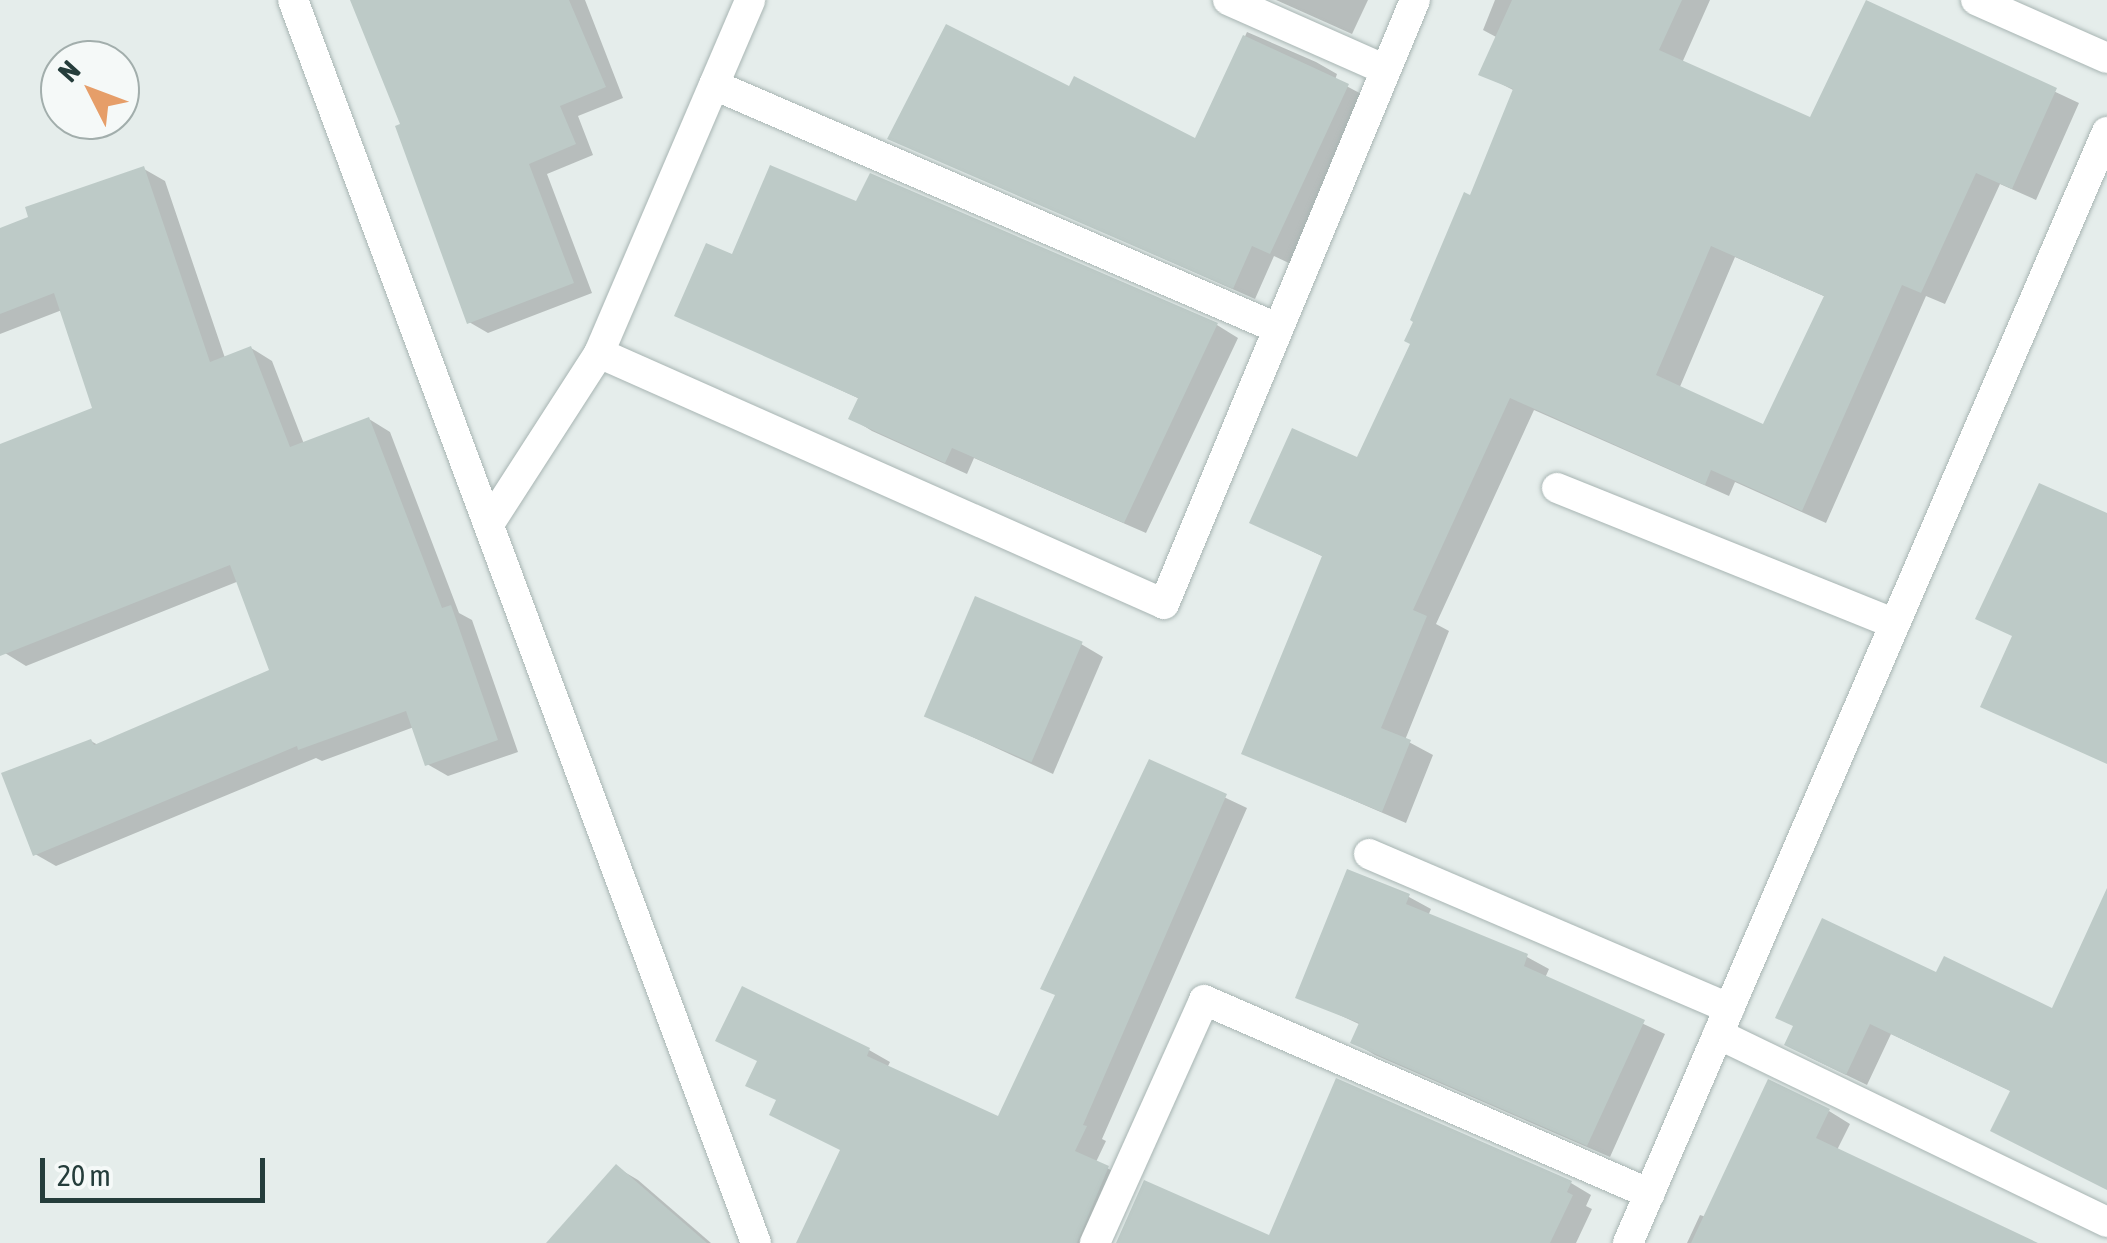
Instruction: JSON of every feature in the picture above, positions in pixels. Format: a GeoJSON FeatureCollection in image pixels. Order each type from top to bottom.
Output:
{"type":"FeatureCollection","features":[{"type":"Feature","properties":{"kind":"street"},"geometry":{"type":"LineString","coordinates":[[293,0],[756,1243]]}},
{"type":"Feature","properties":{"kind":"street"},"geometry":{"type":"LineString","coordinates":[[489,524],[599,353],[750,0]]}},
{"type":"Feature","properties":{"kind":"street"},"geometry":{"type":"LineString","coordinates":[[1228,0],[1384,69]]}},
{"type":"Feature","properties":{"kind":"street"},"geometry":{"type":"LineString","coordinates":[[599,353],[1164,604],[1415,0]]}},
{"type":"Feature","properties":{"kind":"street"},"geometry":{"type":"LineString","coordinates":[[1976,0],[2107,58]]}},
{"type":"Feature","properties":{"kind":"street"},"geometry":{"type":"LineString","coordinates":[[714,84],[1277,328]]}},
{"type":"Feature","properties":{"kind":"street"},"geometry":{"type":"LineString","coordinates":[[1628,1243],[2107,132]]}},
{"type":"Feature","properties":{"kind":"street"},"geometry":{"type":"LineString","coordinates":[[1557,488],[1892,624]]}},
{"type":"Feature","properties":{"kind":"street"},"geometry":{"type":"LineString","coordinates":[[1369,854],[1724,1021],[2107,1222]]}},
{"type":"Feature","properties":{"kind":"street"},"geometry":{"type":"LineString","coordinates":[[1095,1243],[1204,1000],[1650,1194]]}},
{"type":"Feature","properties":{"kind":"building"},"geometry":{"type":"Polygon","coordinates":[[[350,0],[569,0],[606,87],[560,106],[576,144],[529,164],[574,283],[467,324],[395,126],[400,124],[350,0]]]}},
{"type":"Feature","properties":{"kind":"building"},"geometry":{"type":"Polygon","coordinates":[[[1512,0],[1682,0],[1659,50],[1810,117],[1866,0],[2057,88],[2012,189],[1976,173],[1921,293],[1902,285],[1802,511],[1711,470],[1705,485],[1510,398],[1413,610],[1427,616],[1381,728],[1411,740],[1382,812],[1241,754],[1322,556],[1249,523],[1292,428],[1357,457],[1410,344],[1404,341],[1413,322],[1410,320],[1464,192],[1470,195],[1513,89],[1478,75],[1512,0]],[[1711,246],[1656,375],[1763,424],[1824,296],[1711,246]]]}},
{"type":"Feature","properties":{"kind":"building"},"geometry":{"type":"Polygon","coordinates":[[[946,24],[1069,86],[1074,76],[1195,138],[1243,35],[1349,84],[1270,254],[1252,246],[1233,289],[887,139],[946,24]]]}},
{"type":"Feature","properties":{"kind":"building"},"geometry":{"type":"Polygon","coordinates":[[[770,165],[856,201],[870,173],[1218,323],[1124,523],[952,448],[945,463],[848,419],[858,398],[674,316],[706,243],[732,254],[770,165]]]}},
{"type":"Feature","properties":{"kind":"building"},"geometry":{"type":"Polygon","coordinates":[[[144,166],[210,362],[251,346],[290,447],[369,417],[442,608],[451,605],[498,740],[425,766],[406,711],[298,750],[297,746],[33,856],[1,773],[91,739],[94,745],[269,670],[230,565],[0,656],[0,444],[92,408],[54,293],[0,314],[0,228],[28,217],[25,207],[144,166]]]}},
{"type":"Feature","properties":{"kind":"building"},"geometry":{"type":"Polygon","coordinates":[[[2039,483],[2107,513],[2107,764],[1980,707],[2012,636],[1975,619],[2039,483]]]}},
{"type":"Feature","properties":{"kind":"building"},"geometry":{"type":"Polygon","coordinates":[[[975,596],[1083,642],[1032,762],[924,717],[975,596]]]}},
{"type":"Feature","properties":{"kind":"building"},"geometry":{"type":"Polygon","coordinates":[[[1149,759],[1227,794],[1083,1125],[1087,1126],[1075,1151],[1109,1166],[1077,1243],[796,1243],[840,1150],[769,1115],[776,1100],[745,1086],[757,1061],[715,1041],[742,986],[870,1048],[867,1056],[998,1116],[1055,995],[1040,989],[1149,759]]]}},
{"type":"Feature","properties":{"kind":"building"},"geometry":{"type":"Polygon","coordinates":[[[1347,869],[1410,894],[1406,904],[1528,954],[1524,966],[1645,1020],[1587,1146],[1350,1043],[1359,1023],[1295,998],[1347,869]]]}},
{"type":"Feature","properties":{"kind":"building"},"geometry":{"type":"Polygon","coordinates":[[[2107,888],[2107,1190],[1990,1131],[2010,1091],[1870,1024],[1846,1075],[1784,1045],[1793,1026],[1775,1018],[1822,918],[1936,972],[1944,956],[2052,1008],[2107,888]]]}},
{"type":"Feature","properties":{"kind":"building"},"geometry":{"type":"Polygon","coordinates":[[[1336,1078],[1572,1181],[1567,1192],[1573,1195],[1550,1243],[1116,1243],[1144,1180],[1269,1235],[1336,1078]]]}},
{"type":"Feature","properties":{"kind":"building"},"geometry":{"type":"Polygon","coordinates":[[[1768,1079],[1830,1109],[1816,1138],[2038,1243],[1691,1243],[1768,1079]]]}},
{"type":"Feature","properties":{"kind":"building"},"geometry":{"type":"Polygon","coordinates":[[[616,1164],[707,1243],[546,1243],[616,1164]]]}}]}
